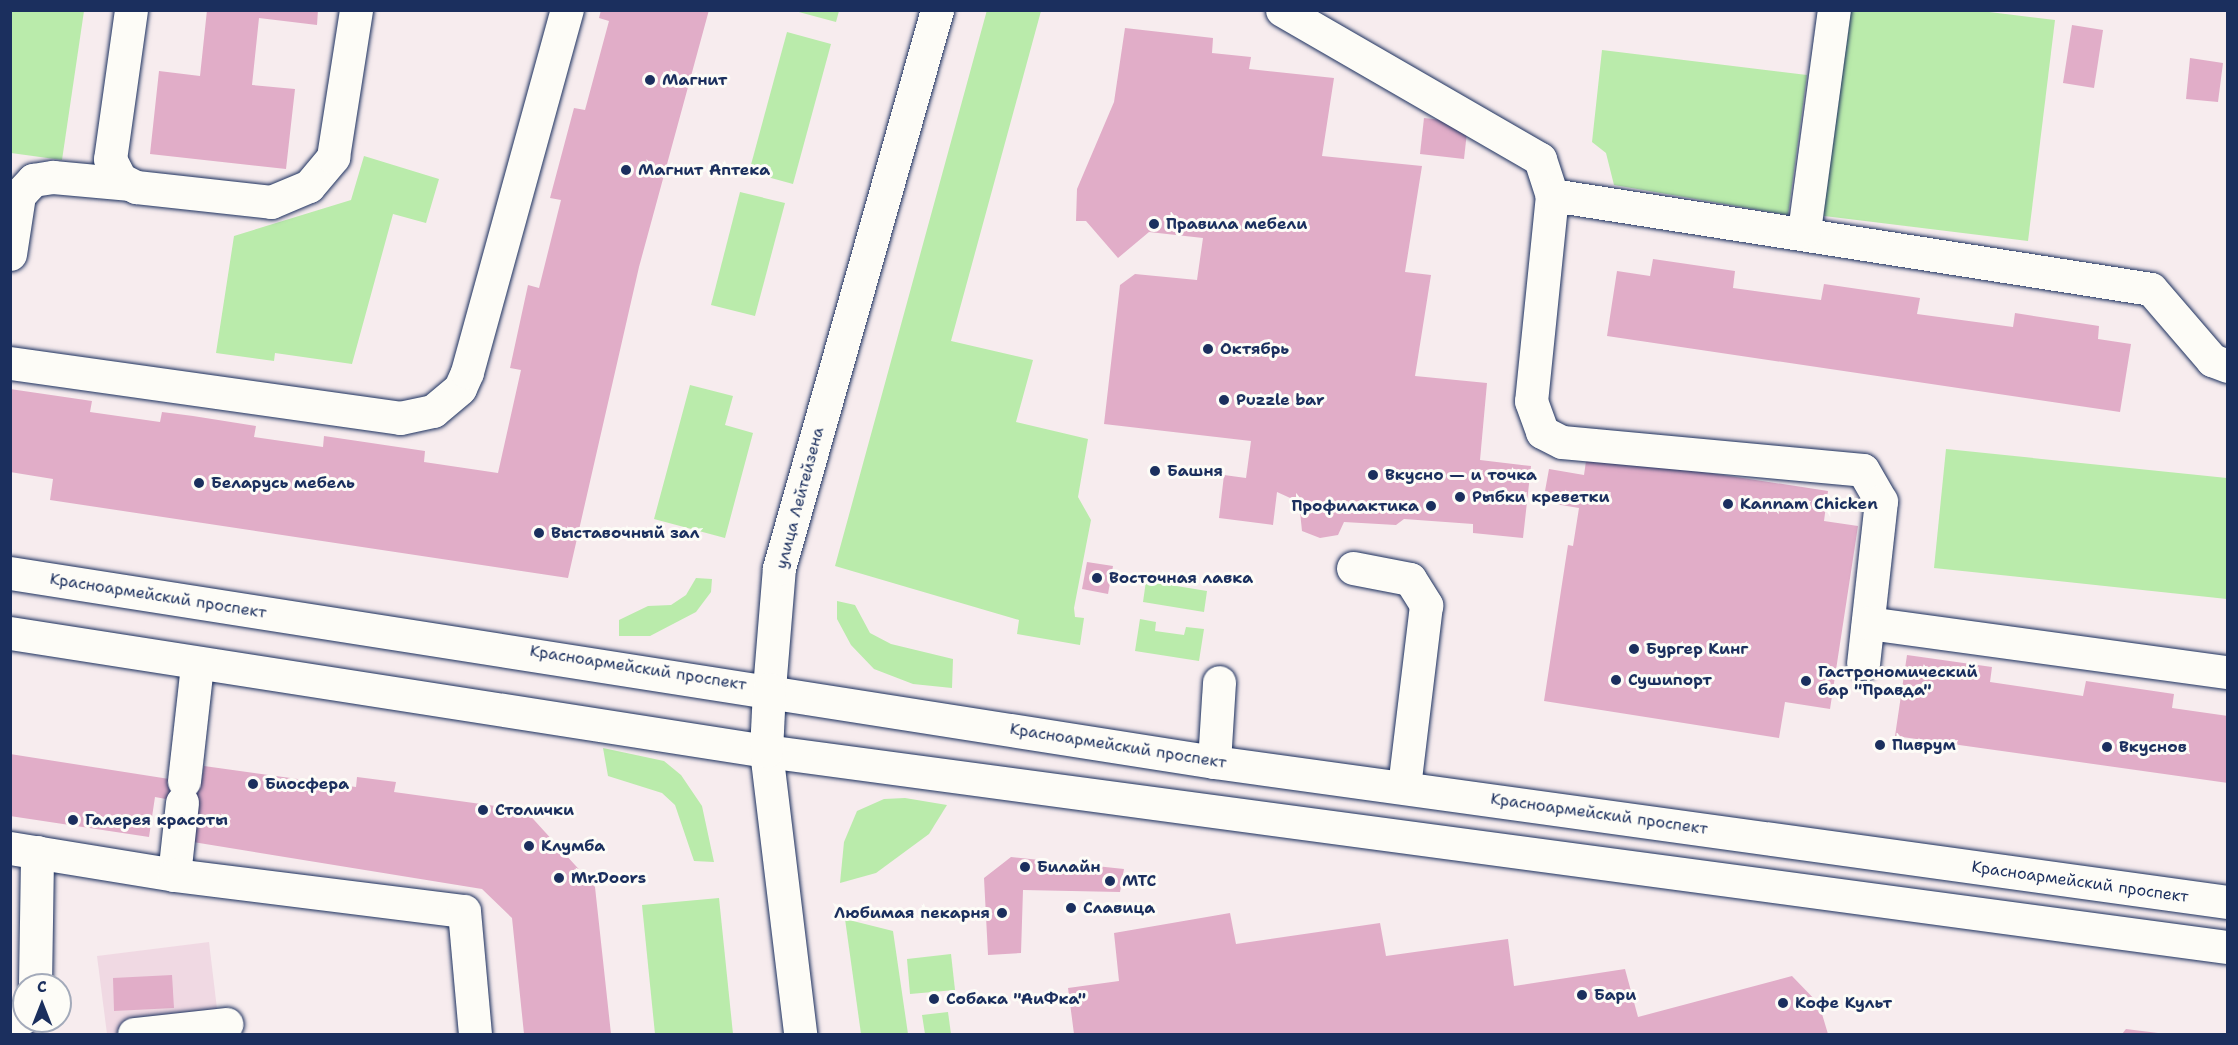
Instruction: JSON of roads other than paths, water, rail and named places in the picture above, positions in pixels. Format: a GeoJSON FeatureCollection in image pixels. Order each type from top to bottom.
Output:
{"type":"FeatureCollection","features":[{"type":"Feature","properties":{"kind":"main road"},"geometry":{"type":"LineString","coordinates":[[128,184],[110,159],[131,10]]}},
{"type":"Feature","properties":{"kind":"main road"},"geometry":{"type":"LineString","coordinates":[[10,254],[20,195],[33,180],[53,177],[271,202],[309,186],[333,157],[356,10]]}},
{"type":"Feature","properties":{"kind":"main road"},"geometry":{"type":"LineString","coordinates":[[10,363],[400,418],[434,411],[460,388],[467,372],[567,10]]}},
{"type":"Feature","properties":{"kind":"main road","name":"улица Лейтейзена"},"geometry":{"type":"LineString","coordinates":[[800,1035],[766,751],[779,568],[938,10]]}},
{"type":"Feature","properties":{"kind":"main road"},"geometry":{"type":"LineString","coordinates":[[1282,10],[1540,159],[1552,195],[1531,401],[1535,422],[1562,442],[1863,470],[1881,501],[1863,663]]}},
{"type":"Feature","properties":{"kind":"main road"},"geometry":{"type":"LineString","coordinates":[[1804,231],[1834,10]]}},
{"type":"Feature","properties":{"kind":"main road"},"geometry":{"type":"LineString","coordinates":[[1552,195],[1804,231],[2151,289],[2212,360],[2228,366]]}},
{"type":"Feature","properties":{"kind":"main road"},"geometry":{"type":"LineString","coordinates":[[1353,568],[1410,579],[1426,605],[1404,787]]}},
{"type":"Feature","properties":{"kind":"main road","name":"Красноармейский проспект"},"geometry":{"type":"LineString","coordinates":[[10,573],[769,689],[1214,762],[2228,902]]}},
{"type":"Feature","properties":{"kind":"main road"},"geometry":{"type":"LineString","coordinates":[[1868,623],[2228,672]]}},
{"type":"Feature","properties":{"kind":"main road"},"geometry":{"type":"LineString","coordinates":[[10,633],[197,665],[766,751],[2228,947]]}},
{"type":"Feature","properties":{"kind":"main road"},"geometry":{"type":"LineString","coordinates":[[174,875],[197,665]]}},
{"type":"Feature","properties":{"kind":"main road"},"geometry":{"type":"LineString","coordinates":[[1214,762],[1219,682]]}},
{"type":"Feature","properties":{"kind":"main road"},"geometry":{"type":"LineString","coordinates":[[34,973],[24,850],[174,875],[464,911],[475,1035]]}},
{"type":"Feature","properties":{"kind":"main road"},"geometry":{"type":"LineString","coordinates":[[134,1035],[226,1024]]}},
{"type":"Feature","properties":{"kind":"place","name":"Магнит"},"geometry":{"type":"Point","coordinates":[650,80]}},
{"type":"Feature","properties":{"kind":"place","name":"Магнит Аптека"},"geometry":{"type":"Point","coordinates":[626,170]}},
{"type":"Feature","properties":{"kind":"place","name":"Правила мебели"},"geometry":{"type":"Point","coordinates":[1154,224]}},
{"type":"Feature","properties":{"kind":"place","name":"Октябрь"},"geometry":{"type":"Point","coordinates":[1208,349]}},
{"type":"Feature","properties":{"kind":"place","name":"Puzzle bar"},"geometry":{"type":"Point","coordinates":[1224,400]}},
{"type":"Feature","properties":{"kind":"place","name":"Башня"},"geometry":{"type":"Point","coordinates":[1155,471]}},
{"type":"Feature","properties":{"kind":"place","name":"Вкусно — и точка"},"geometry":{"type":"Point","coordinates":[1373,475]}},
{"type":"Feature","properties":{"kind":"place","name":"Беларусь мебель"},"geometry":{"type":"Point","coordinates":[199,483]}},
{"type":"Feature","properties":{"kind":"place","name":"Рыбки креветки"},"geometry":{"type":"Point","coordinates":[1460,497]}},
{"type":"Feature","properties":{"kind":"place","name":"Kannam Chicken"},"geometry":{"type":"Point","coordinates":[1728,504]}},
{"type":"Feature","properties":{"kind":"place","name":"Профилактика"},"geometry":{"type":"Point","coordinates":[1431,506]}},
{"type":"Feature","properties":{"kind":"place","name":"Выставочный зал"},"geometry":{"type":"Point","coordinates":[539,533]}},
{"type":"Feature","properties":{"kind":"place","name":"Восточная лавка"},"geometry":{"type":"Point","coordinates":[1097,578]}},
{"type":"Feature","properties":{"kind":"place","name":"Бургер Кинг"},"geometry":{"type":"Point","coordinates":[1634,649]}},
{"type":"Feature","properties":{"kind":"place","name":"Сушипорт"},"geometry":{"type":"Point","coordinates":[1616,680]}},
{"type":"Feature","properties":{"kind":"place","name":"Гастрономический бар \"Правда\""},"geometry":{"type":"Point","coordinates":[1806,681]}},
{"type":"Feature","properties":{"kind":"place","name":"Пиврум"},"geometry":{"type":"Point","coordinates":[1880,745]}},
{"type":"Feature","properties":{"kind":"place","name":"Вкуснов"},"geometry":{"type":"Point","coordinates":[2107,747]}},
{"type":"Feature","properties":{"kind":"place","name":"Биосфера"},"geometry":{"type":"Point","coordinates":[253,784]}},
{"type":"Feature","properties":{"kind":"place","name":"Столички"},"geometry":{"type":"Point","coordinates":[483,810]}},
{"type":"Feature","properties":{"kind":"place","name":"Галерея красоты"},"geometry":{"type":"Point","coordinates":[73,820]}},
{"type":"Feature","properties":{"kind":"place","name":"Клумба"},"geometry":{"type":"Point","coordinates":[529,846]}},
{"type":"Feature","properties":{"kind":"place","name":"Билайн"},"geometry":{"type":"Point","coordinates":[1025,867]}},
{"type":"Feature","properties":{"kind":"place","name":"Mr.Doors"},"geometry":{"type":"Point","coordinates":[559,878]}},
{"type":"Feature","properties":{"kind":"place","name":"МТС"},"geometry":{"type":"Point","coordinates":[1110,881]}},
{"type":"Feature","properties":{"kind":"place","name":"Славица"},"geometry":{"type":"Point","coordinates":[1071,908]}},
{"type":"Feature","properties":{"kind":"place","name":"Любимая пекарня"},"geometry":{"type":"Point","coordinates":[1002,913]}},
{"type":"Feature","properties":{"kind":"place","name":"Бари"},"geometry":{"type":"Point","coordinates":[1582,995]}},
{"type":"Feature","properties":{"kind":"place","name":"Собака \"АиФка\""},"geometry":{"type":"Point","coordinates":[934,999]}},
{"type":"Feature","properties":{"kind":"place","name":"Кофе Культ"},"geometry":{"type":"Point","coordinates":[1783,1003]}}]}
